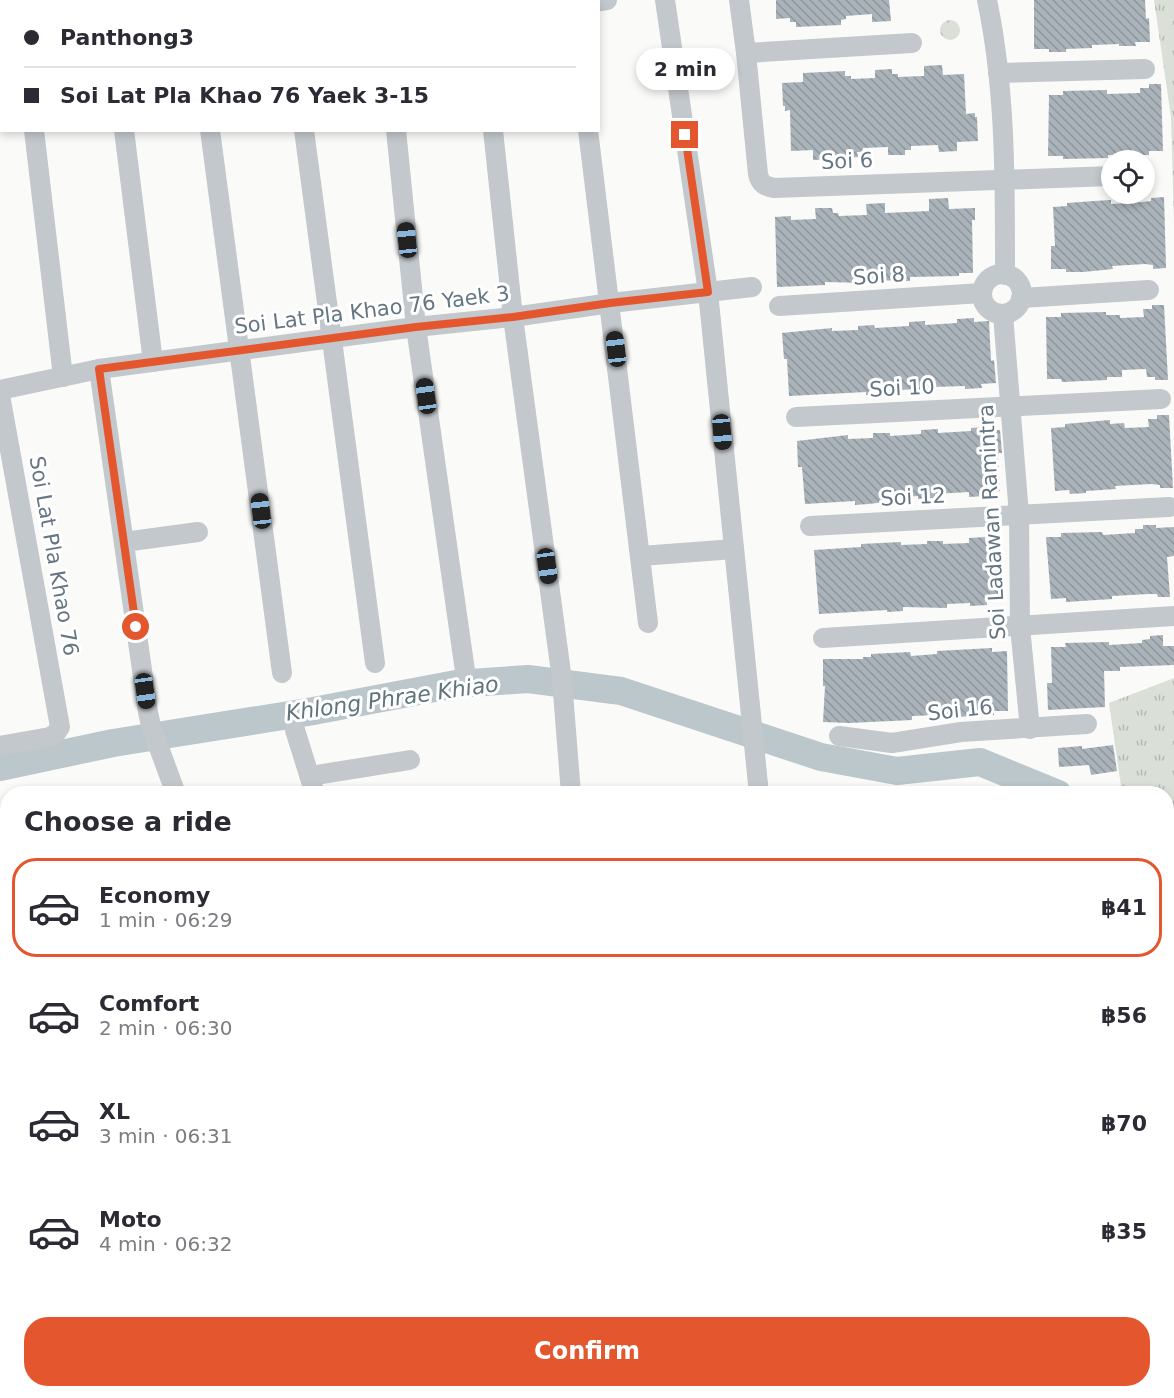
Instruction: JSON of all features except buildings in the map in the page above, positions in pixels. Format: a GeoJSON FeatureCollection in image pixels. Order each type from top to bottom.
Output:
{"type":"FeatureCollection","features":[{"type":"Feature","properties":{"kind":"street"},"geometry":{"type":"LineString","coordinates":[[664,0],[708,292],[752,708],[753,750],[758,786]]}},
{"type":"Feature","properties":{"kind":"street","name":"Soi 6"},"geometry":{"type":"LineString","coordinates":[[739,0],[758,174],[759,180],[764,185],[769,187],[1101,176]]}},
{"type":"Feature","properties":{"kind":"street"},"geometry":{"type":"LineString","coordinates":[[987,0],[993,26],[1004,123],[1005,275]]}},
{"type":"Feature","properties":{"kind":"street"},"geometry":{"type":"LineString","coordinates":[[746,53],[912,43]]}},
{"type":"Feature","properties":{"kind":"street"},"geometry":{"type":"LineString","coordinates":[[998,73],[1145,69]]}},
{"type":"Feature","properties":{"kind":"street"},"geometry":{"type":"LineString","coordinates":[[34,132],[63,378]]}},
{"type":"Feature","properties":{"kind":"street"},"geometry":{"type":"LineString","coordinates":[[124,132],[153,362]]}},
{"type":"Feature","properties":{"kind":"street"},"geometry":{"type":"LineString","coordinates":[[210,132],[282,673]]}},
{"type":"Feature","properties":{"kind":"street"},"geometry":{"type":"LineString","coordinates":[[303,132],[375,663]]}},
{"type":"Feature","properties":{"kind":"street"},"geometry":{"type":"LineString","coordinates":[[396,132],[416,327],[465,671]]}},
{"type":"Feature","properties":{"kind":"street"},"geometry":{"type":"LineString","coordinates":[[493,132],[513,317],[562,688],[570,786]]}},
{"type":"Feature","properties":{"kind":"street"},"geometry":{"type":"LineString","coordinates":[[588,132],[648,622]]}},
{"type":"Feature","properties":{"kind":"street"},"geometry":{"type":"LineString","coordinates":[[1005,275],[1011,276],[1020,285],[1021,298],[1015,309],[1004,314],[991,310],[983,300],[982,293],[987,281],[992,277],[1005,275]]}},
{"type":"Feature","properties":{"kind":"street","name":"Soi Lat Pla Khao 76 Yaek 3"},"geometry":{"type":"LineString","coordinates":[[0,390],[99,369],[416,327],[752,287]]}},
{"type":"Feature","properties":{"kind":"street"},"geometry":{"type":"LineString","coordinates":[[1021,298],[1149,290]]}},
{"type":"Feature","properties":{"kind":"street","name":"Soi 8"},"geometry":{"type":"LineString","coordinates":[[779,306],[982,293]]}},
{"type":"Feature","properties":{"kind":"street","name":"Soi Ladawan Ramintra"},"geometry":{"type":"LineString","coordinates":[[1004,314],[1019,515],[1020,627],[1030,729]]}},
{"type":"Feature","properties":{"kind":"street"},"geometry":{"type":"LineString","coordinates":[[99,369],[151,726],[173,786]]}},
{"type":"Feature","properties":{"kind":"street","name":"Soi Lat Pla Khao 76"},"geometry":{"type":"LineString","coordinates":[[0,395],[60,727],[50,737],[0,746]]}},
{"type":"Feature","properties":{"kind":"street","name":"Soi 10"},"geometry":{"type":"LineString","coordinates":[[796,417],[1161,399]]}},
{"type":"Feature","properties":{"kind":"street","name":"Soi 12"},"geometry":{"type":"LineString","coordinates":[[810,526],[1169,507]]}},
{"type":"Feature","properties":{"kind":"street"},"geometry":{"type":"LineString","coordinates":[[124,542],[198,532]]}},
{"type":"Feature","properties":{"kind":"street"},"geometry":{"type":"LineString","coordinates":[[641,556],[734,549]]}},
{"type":"Feature","properties":{"kind":"street"},"geometry":{"type":"LineString","coordinates":[[823,638],[1174,616]]}},
{"type":"Feature","properties":{"kind":"street","name":"Soi 16"},"geometry":{"type":"LineString","coordinates":[[838,736],[892,743],[961,732],[1087,724]]}},
{"type":"Feature","properties":{"kind":"street"},"geometry":{"type":"LineString","coordinates":[[295,730],[313,785],[410,760]]}},
{"type":"Feature","properties":{"kind":"green space"},"geometry":{"type":"Polygon","coordinates":[[[1154,0],[1174,0],[1174,224],[1171,117],[1154,0]]]}},
{"type":"Feature","properties":{"kind":"green space"},"geometry":{"type":"Polygon","coordinates":[[[950,20],[957,23],[960,30],[957,37],[950,40],[943,37],[940,30],[943,23],[950,20]]]}},
{"type":"Feature","properties":{"kind":"green space"},"geometry":{"type":"Polygon","coordinates":[[[1174,678],[1174,786],[1121,786],[1109,703],[1174,678]]]}},
{"type":"Feature","properties":{"kind":"waterway","name":"Khlong Phrae Khiao"},"geometry":{"type":"LineString","coordinates":[[0,767],[113,743],[308,712],[456,684],[528,679],[621,691],[821,757],[897,771],[980,762],[1038,786]]}},
{"type":"Feature","properties":{"kind":"route"},"geometry":{"type":"LineString","coordinates":[[136,627],[99,369],[416,327],[708,292],[685,135]]}}]}
